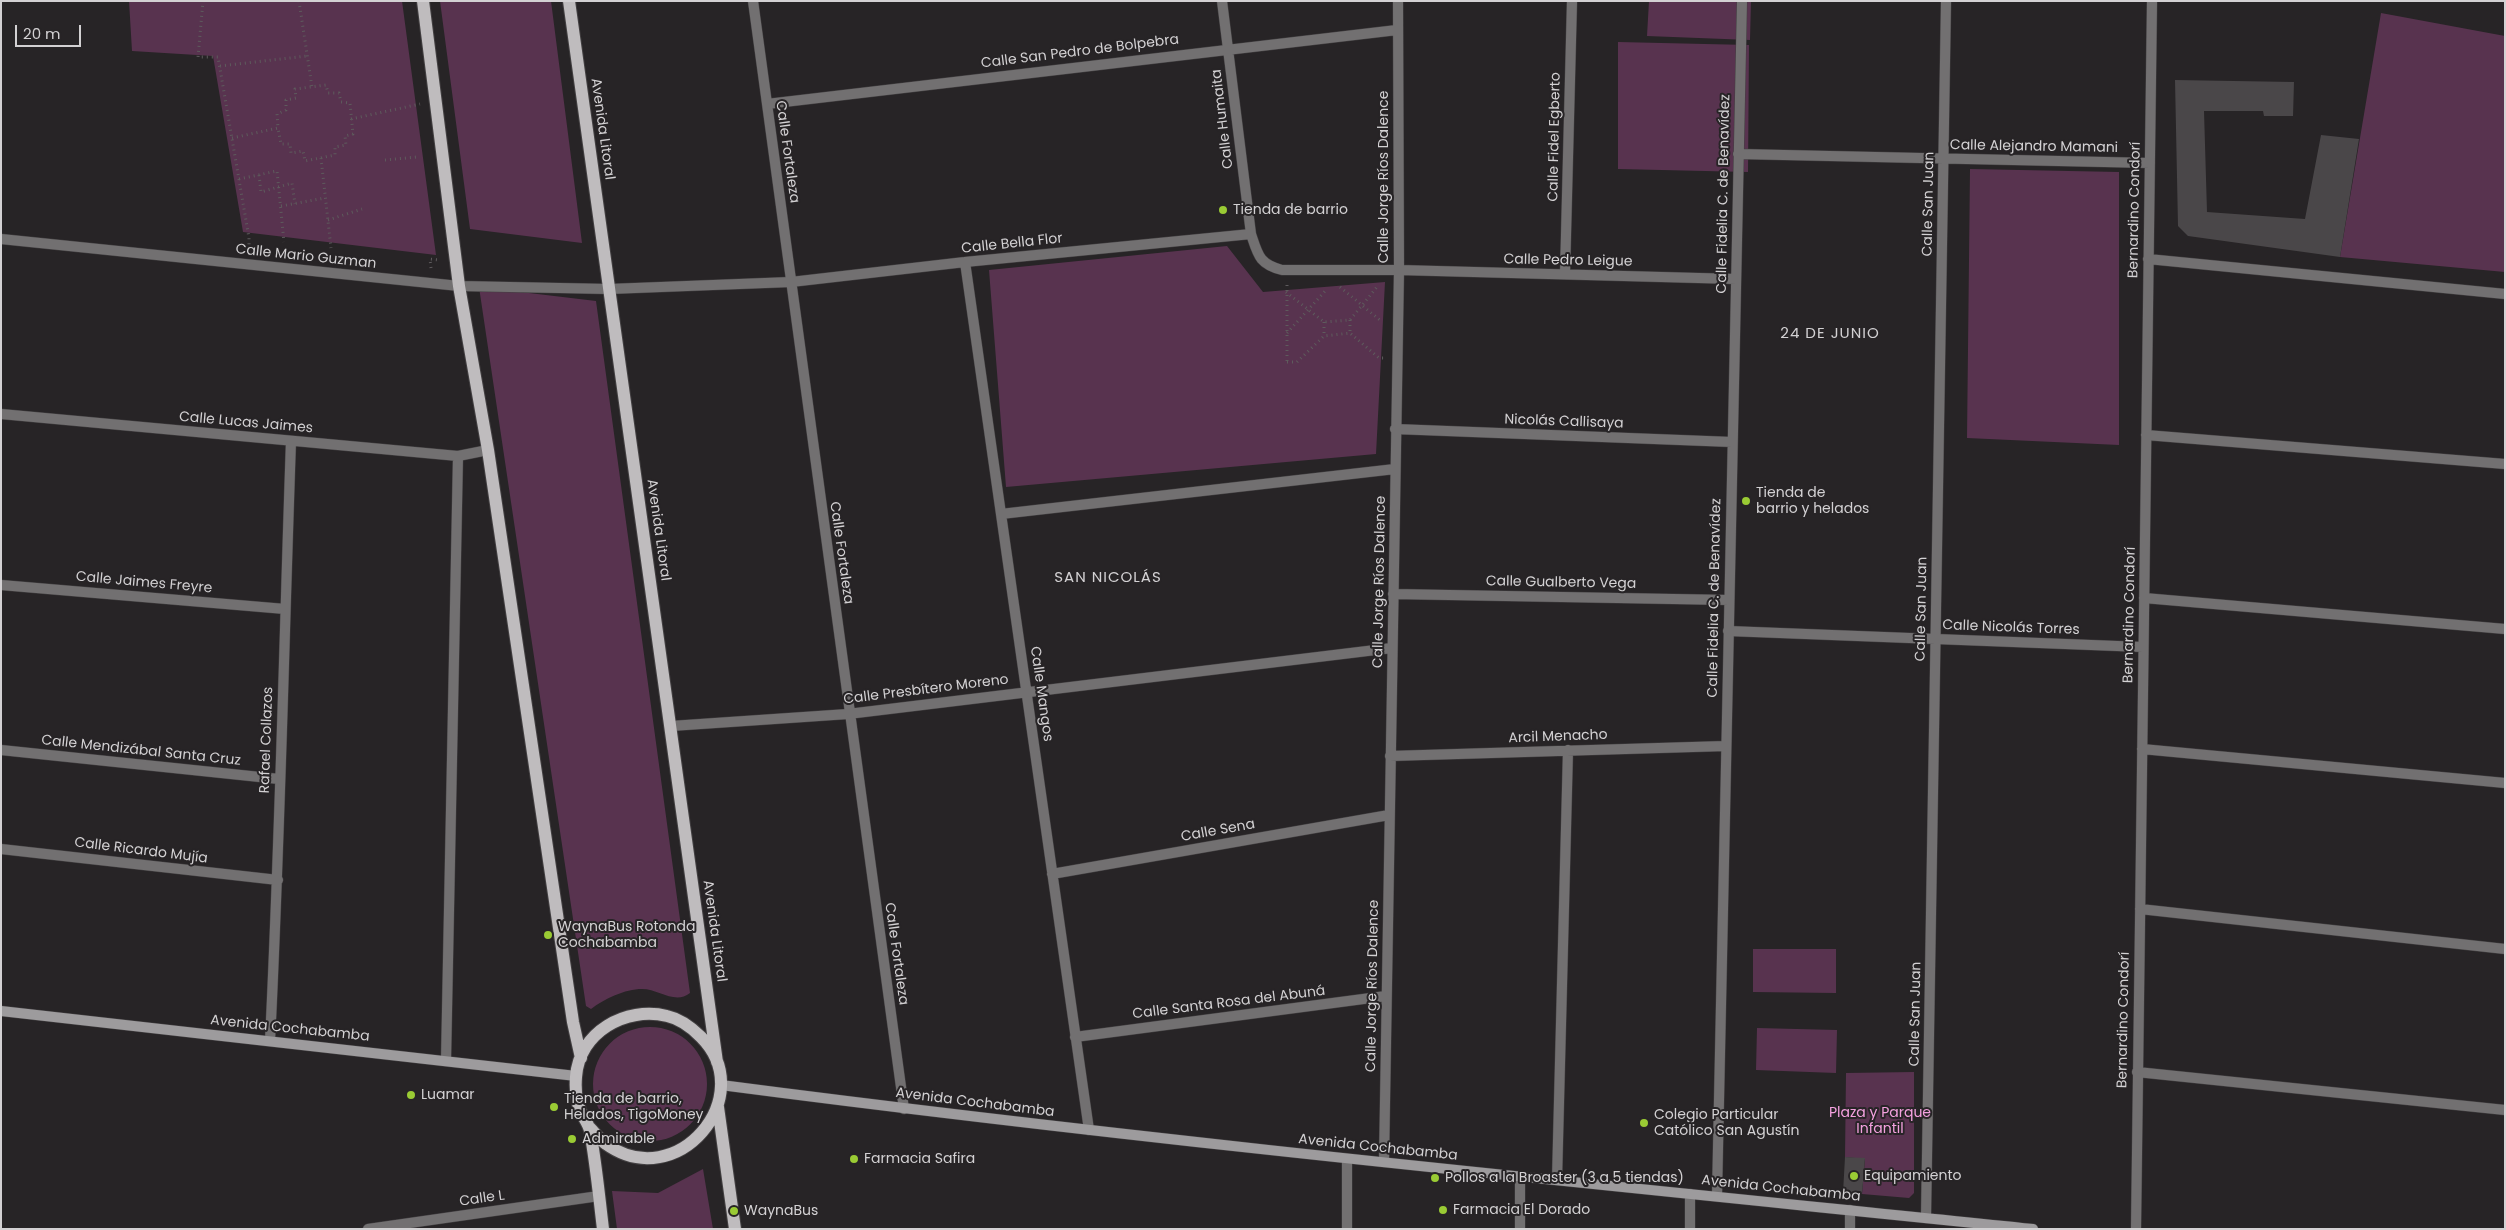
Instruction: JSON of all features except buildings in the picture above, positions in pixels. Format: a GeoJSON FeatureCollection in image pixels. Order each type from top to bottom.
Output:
{"type":"FeatureCollection","features":[{"type":"Feature","properties":{"kind":"main road"},"geometry":{"type":"LineString","coordinates":[[422,1],[459,286],[488,450],[573,1022],[581,1058]]}},
{"type":"Feature","properties":{"kind":"main road","name":"Avenida Litoral"},"geometry":{"type":"LineString","coordinates":[[569,1],[717,1062]]}},
{"type":"Feature","properties":{"kind":"main road","name":"Avenida Cochabamba"},"geometry":{"type":"LineString","coordinates":[[1,1011],[576,1076]]}},
{"type":"Feature","properties":{"kind":"main road"},"geometry":{"type":"LineString","coordinates":[[603,1229],[590,1128],[578,1103],[576,1076],[581,1058],[590,1041],[611,1023],[637,1014],[655,1013],[673,1018],[690,1026],[706,1042],[717,1062],[721,1085],[718,1107],[736,1229]]}},
{"type":"Feature","properties":{"kind":"main road","name":"Avenida Cochabamba"},"geometry":{"type":"LineString","coordinates":[[721,1085],[904,1109],[1089,1130],[2033,1229]]}},
{"type":"Feature","properties":{"kind":"main road"},"geometry":{"type":"LineString","coordinates":[[590,1128],[606,1144],[626,1154],[649,1158],[672,1154],[692,1144],[708,1127],[718,1107]]}},
{"type":"Feature","properties":{"kind":"street","name":"Calle Fortaleza"},"geometry":{"type":"LineString","coordinates":[[753,1],[848,714],[904,1109]]}},
{"type":"Feature","properties":{"kind":"street","name":"Calle Humaita"},"geometry":{"type":"LineString","coordinates":[[1222,1],[1251,234]]}},
{"type":"Feature","properties":{"kind":"street","name":"Calle Jorge Ríos Dalence"},"geometry":{"type":"LineString","coordinates":[[1384,1162],[1399,270],[1398,1]]}},
{"type":"Feature","properties":{"kind":"street","name":"Calle Fidel Egberto"},"geometry":{"type":"LineString","coordinates":[[1565,274],[1572,1]]}},
{"type":"Feature","properties":{"kind":"street","name":"Calle Fidelia C. de Benavídez"},"geometry":{"type":"LineString","coordinates":[[1717,1196],[1742,1]]}},
{"type":"Feature","properties":{"kind":"street","name":"Calle San Juan"},"geometry":{"type":"LineString","coordinates":[[1926,1218],[1946,1]]}},
{"type":"Feature","properties":{"kind":"street","name":"Bernardino Condorí"},"geometry":{"type":"LineString","coordinates":[[2136,1229],[2152,1]]}},
{"type":"Feature","properties":{"kind":"street","name":"Calle San Pedro de Bolpebra"},"geometry":{"type":"LineString","coordinates":[[766,104],[1229,48],[1397,30]]}},
{"type":"Feature","properties":{"kind":"street","name":"Calle Alejandro Mamani"},"geometry":{"type":"LineString","coordinates":[[1738,154],[2150,163]]}},
{"type":"Feature","properties":{"kind":"street","name":"Calle Bella Flor"},"geometry":{"type":"LineString","coordinates":[[608,289],[791,282],[966,262],[1251,234]]}},
{"type":"Feature","properties":{"kind":"street"},"geometry":{"type":"LineString","coordinates":[[1251,234],[1259,257],[1268,266],[1282,270],[1399,270]]}},
{"type":"Feature","properties":{"kind":"street","name":"Calle Mario Guzman"},"geometry":{"type":"LineString","coordinates":[[1,239],[459,286],[608,289]]}},
{"type":"Feature","properties":{"kind":"street"},"geometry":{"type":"LineString","coordinates":[[2148,259],[2505,294]]}},
{"type":"Feature","properties":{"kind":"street","name":"Calle Mangos"},"geometry":{"type":"LineString","coordinates":[[966,262],[1089,1130]]}},
{"type":"Feature","properties":{"kind":"street","name":"Calle Pedro Leigue"},"geometry":{"type":"LineString","coordinates":[[1399,270],[1736,279]]}},
{"type":"Feature","properties":{"kind":"street","name":"Calle Lucas Jaimes"},"geometry":{"type":"LineString","coordinates":[[1,414],[458,456],[488,450]]}},
{"type":"Feature","properties":{"kind":"street","name":"Nicolás Callisaya"},"geometry":{"type":"LineString","coordinates":[[1395,429],[1732,442]]}},
{"type":"Feature","properties":{"kind":"street"},"geometry":{"type":"LineString","coordinates":[[2146,435],[2505,464]]}},
{"type":"Feature","properties":{"kind":"street","name":"Rafael Collazos"},"geometry":{"type":"LineString","coordinates":[[270,1041],[278,880],[279,779],[291,441]]}},
{"type":"Feature","properties":{"kind":"street"},"geometry":{"type":"LineString","coordinates":[[446,1061],[458,456]]}},
{"type":"Feature","properties":{"kind":"street"},"geometry":{"type":"LineString","coordinates":[[1001,514],[1395,469]]}},
{"type":"Feature","properties":{"kind":"street","name":"Calle Jaimes Freyre"},"geometry":{"type":"LineString","coordinates":[[1,585],[285,609]]}},
{"type":"Feature","properties":{"kind":"street","name":"Calle Gualberto Vega"},"geometry":{"type":"LineString","coordinates":[[1393,594],[1729,600]]}},
{"type":"Feature","properties":{"kind":"street"},"geometry":{"type":"LineString","coordinates":[[2144,598],[2505,629]]}},
{"type":"Feature","properties":{"kind":"street","name":"Calle Nicolás Torres"},"geometry":{"type":"LineString","coordinates":[[1728,630],[2144,647]]}},
{"type":"Feature","properties":{"kind":"street","name":"Calle Presbítero Moreno"},"geometry":{"type":"LineString","coordinates":[[671,726],[848,714],[1392,648]]}},
{"type":"Feature","properties":{"kind":"street","name":"Arcil Menacho"},"geometry":{"type":"LineString","coordinates":[[1390,756],[1726,746]]}},
{"type":"Feature","properties":{"kind":"street"},"geometry":{"type":"LineString","coordinates":[[2142,749],[2505,783]]}},
{"type":"Feature","properties":{"kind":"street","name":"Calle Mendizábal Santa Cruz"},"geometry":{"type":"LineString","coordinates":[[1,750],[279,779]]}},
{"type":"Feature","properties":{"kind":"street"},"geometry":{"type":"LineString","coordinates":[[1557,1180],[1568,750]]}},
{"type":"Feature","properties":{"kind":"street","name":"Calle Sena"},"geometry":{"type":"LineString","coordinates":[[1052,874],[1389,815]]}},
{"type":"Feature","properties":{"kind":"street","name":"Calle Ricardo Mujía"},"geometry":{"type":"LineString","coordinates":[[1,849],[278,880]]}},
{"type":"Feature","properties":{"kind":"street"},"geometry":{"type":"LineString","coordinates":[[2140,909],[2505,949]]}},
{"type":"Feature","properties":{"kind":"street","name":"Calle Santa Rosa del Abuná"},"geometry":{"type":"LineString","coordinates":[[1075,1037],[1386,996]]}},
{"type":"Feature","properties":{"kind":"street"},"geometry":{"type":"LineString","coordinates":[[2137,1072],[2505,1110]]}},
{"type":"Feature","properties":{"kind":"street"},"geometry":{"type":"LineString","coordinates":[[1346,1158],[1347,1229]]}},
{"type":"Feature","properties":{"kind":"street"},"geometry":{"type":"LineString","coordinates":[[1520,1176],[1520,1229]]}},
{"type":"Feature","properties":{"kind":"street"},"geometry":{"type":"LineString","coordinates":[[1690,1194],[1690,1229]]}},
{"type":"Feature","properties":{"kind":"street","name":"Calle L"},"geometry":{"type":"LineString","coordinates":[[368,1229],[600,1196]]}},
{"type":"Feature","properties":{"kind":"street"},"geometry":{"type":"LineString","coordinates":[[1850,1210],[1850,1229]]}},
{"type":"Feature","properties":{"kind":"path"},"geometry":{"type":"LineString","coordinates":[[203,1],[198,57],[218,57],[249,238]]}},
{"type":"Feature","properties":{"kind":"path"},"geometry":{"type":"LineString","coordinates":[[300,1],[312,87]]}},
{"type":"Feature","properties":{"kind":"path"},"geometry":{"type":"LineString","coordinates":[[220,66],[307,56]]}},
{"type":"Feature","properties":{"kind":"path"},"geometry":{"type":"LineString","coordinates":[[326,86],[328,93],[338,93],[341,102],[350,103],[351,119],[353,134],[345,136],[346,145],[335,147],[336,155],[305,161],[303,151],[292,153],[290,144],[281,144],[277,114],[286,110],[286,100],[296,98],[296,89],[326,86]]}},
{"type":"Feature","properties":{"kind":"path"},"geometry":{"type":"LineString","coordinates":[[351,119],[435,100]]}},
{"type":"Feature","properties":{"kind":"path"},"geometry":{"type":"LineString","coordinates":[[232,138],[278,128]]}},
{"type":"Feature","properties":{"kind":"path"},"geometry":{"type":"LineString","coordinates":[[385,160],[417,157]]}},
{"type":"Feature","properties":{"kind":"path"},"geometry":{"type":"LineString","coordinates":[[321,158],[331,248]]}},
{"type":"Feature","properties":{"kind":"path"},"geometry":{"type":"LineString","coordinates":[[239,179],[277,171],[284,242]]}},
{"type":"Feature","properties":{"kind":"path"},"geometry":{"type":"LineString","coordinates":[[259,175],[261,192],[292,184],[295,204]]}},
{"type":"Feature","properties":{"kind":"path"},"geometry":{"type":"LineString","coordinates":[[281,206],[325,198]]}},
{"type":"Feature","properties":{"kind":"path"},"geometry":{"type":"LineString","coordinates":[[328,220],[362,209]]}},
{"type":"Feature","properties":{"kind":"path"},"geometry":{"type":"LineString","coordinates":[[1350,333],[1350,320],[1380,284]]}},
{"type":"Feature","properties":{"kind":"path"},"geometry":{"type":"LineString","coordinates":[[1340,287],[1381,321]]}},
{"type":"Feature","properties":{"kind":"path"},"geometry":{"type":"LineString","coordinates":[[1286,333],[1327,289]]}},
{"type":"Feature","properties":{"kind":"path"},"geometry":{"type":"LineString","coordinates":[[1350,320],[1324,322],[1286,292],[1287,363],[1298,362],[1324,336],[1350,333],[1379,358]]}},
{"type":"Feature","properties":{"kind":"path"},"geometry":{"type":"LineString","coordinates":[[1324,322],[1324,336]]}},
{"type":"Feature","properties":{"kind":"green space"},"geometry":{"type":"Polygon","coordinates":[[[129,1],[402,1],[436,255],[243,232],[213,56],[132,51],[129,1]]]}},
{"type":"Feature","properties":{"kind":"green space"},"geometry":{"type":"Polygon","coordinates":[[[440,1],[551,1],[582,243],[470,229],[440,1]]]}},
{"type":"Feature","properties":{"kind":"green space"},"geometry":{"type":"Polygon","coordinates":[[[1649,1],[1751,1],[1750,40],[1647,36],[1649,1]]]}},
{"type":"Feature","properties":{"kind":"green space"},"geometry":{"type":"Polygon","coordinates":[[[2381,13],[2505,36],[2505,272],[2340,257],[2381,13]]]}},
{"type":"Feature","properties":{"kind":"green space"},"geometry":{"type":"Polygon","coordinates":[[[1618,42],[1749,45],[1748,172],[1618,169],[1618,42]]]}},
{"type":"Feature","properties":{"kind":"green space"},"geometry":{"type":"Polygon","coordinates":[[[1970,169],[2119,172],[2119,445],[1967,438],[1970,169]]]}},
{"type":"Feature","properties":{"kind":"green space"},"geometry":{"type":"Polygon","coordinates":[[[1227,246],[1263,292],[1385,282],[1376,454],[1006,487],[989,270],[1227,246]]]}},
{"type":"Feature","properties":{"kind":"green space"},"geometry":{"type":"Polygon","coordinates":[[[479,287],[596,301],[690,993],[684,996],[673,997],[648,990],[635,989],[615,995],[591,1009],[586,1006],[479,287]]]}},
{"type":"Feature","properties":{"kind":"green space"},"geometry":{"type":"Polygon","coordinates":[[[1753,949],[1836,949],[1836,993],[1753,992],[1753,949]]]}},
{"type":"Feature","properties":{"kind":"green space"},"geometry":{"type":"Polygon","coordinates":[[[650,1027],[672,1031],[690,1044],[703,1062],[707,1084],[703,1106],[690,1124],[672,1137],[650,1141],[628,1137],[610,1124],[597,1106],[593,1084],[597,1062],[610,1044],[628,1031],[650,1027]]]}},
{"type":"Feature","properties":{"kind":"green space"},"geometry":{"type":"Polygon","coordinates":[[[1757,1028],[1837,1030],[1836,1073],[1756,1070],[1757,1028]]]}},
{"type":"Feature","properties":{"kind":"green space","name":"Plaza y Parque Infantil"},"geometry":{"type":"Polygon","coordinates":[[[1914,1072],[1914,1193],[1909,1198],[1862,1194],[1865,1159],[1845,1157],[1846,1073],[1914,1072]]]}},
{"type":"Feature","properties":{"kind":"green space"},"geometry":{"type":"Polygon","coordinates":[[[703,1169],[713,1229],[617,1229],[612,1191],[658,1193],[703,1169]]]}},
{"type":"Feature","properties":{"kind":"place","name":"Tienda de barrio"},"geometry":{"type":"Point","coordinates":[1223,210]}},
{"type":"Feature","properties":{"kind":"place","name":"Tienda de barrio y helados"},"geometry":{"type":"Point","coordinates":[1746,501]}},
{"type":"Feature","properties":{"kind":"place","name":"WaynaBus Rotonda Cochabamba"},"geometry":{"type":"Point","coordinates":[548,935]}},
{"type":"Feature","properties":{"kind":"place","name":"Luamar"},"geometry":{"type":"Point","coordinates":[411,1095]}},
{"type":"Feature","properties":{"kind":"place","name":"Tienda de barrio, Helados, TigoMoney"},"geometry":{"type":"Point","coordinates":[554,1107]}},
{"type":"Feature","properties":{"kind":"place","name":"Colegio Particular Católico San Agustín"},"geometry":{"type":"Point","coordinates":[1644,1123]}},
{"type":"Feature","properties":{"kind":"place","name":"Admirable"},"geometry":{"type":"Point","coordinates":[572,1139]}},
{"type":"Feature","properties":{"kind":"place","name":"Farmacia Safira"},"geometry":{"type":"Point","coordinates":[854,1159]}},
{"type":"Feature","properties":{"kind":"place","name":"Equipamiento"},"geometry":{"type":"Point","coordinates":[1854,1176]}},
{"type":"Feature","properties":{"kind":"place","name":"Pollos a la Broaster (3 a 5 tiendas)"},"geometry":{"type":"Point","coordinates":[1435,1178]}},
{"type":"Feature","properties":{"kind":"place","name":"Farmacia El Dorado"},"geometry":{"type":"Point","coordinates":[1443,1210]}},
{"type":"Feature","properties":{"kind":"place","name":"WaynaBus"},"geometry":{"type":"Point","coordinates":[734,1211]}},
{"type":"Feature","properties":{"kind":"district","name":"24 DE JUNIO"},"geometry":{"type":"Point","coordinates":[1830,334]}},
{"type":"Feature","properties":{"kind":"district","name":"SAN NICOLÁS"},"geometry":{"type":"Point","coordinates":[1108,578]}}]}
